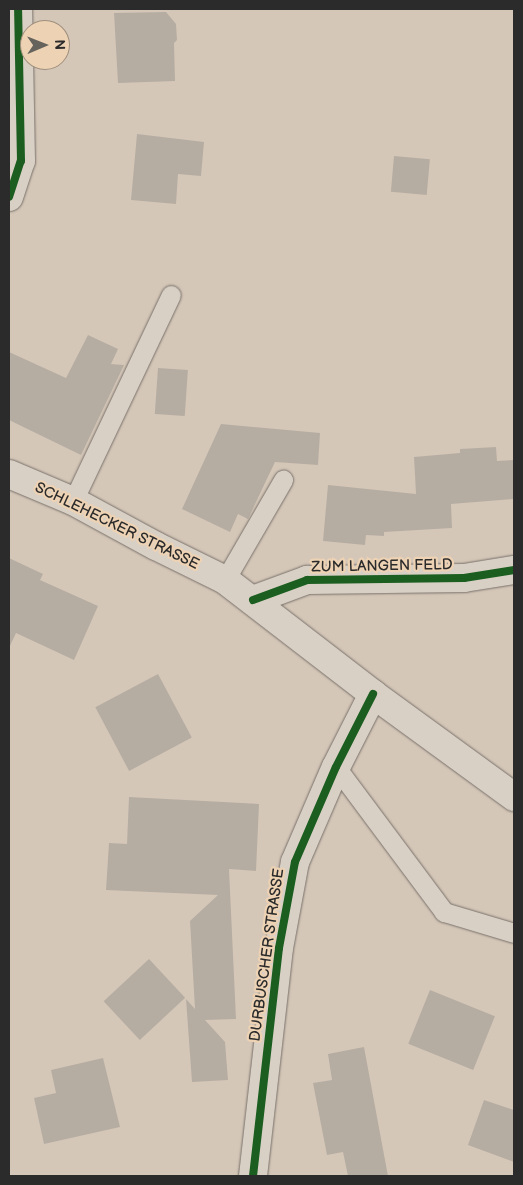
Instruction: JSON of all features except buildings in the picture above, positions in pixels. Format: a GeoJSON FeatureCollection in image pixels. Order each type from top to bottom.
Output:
{"type":"FeatureCollection","features":[{"type":"Feature","properties":{"kind":"street"},"geometry":{"type":"LineString","coordinates":[[9,198],[21,161],[18,9]]}},
{"type":"Feature","properties":{"kind":"street","name":"SCHLEHECKER STRASSE"},"geometry":{"type":"LineString","coordinates":[[9,474],[74,501],[156,546],[224,580],[253,600],[373,694],[514,797]]}},
{"type":"Feature","properties":{"kind":"street","name":"ZUM LANGEN FELD"},"geometry":{"type":"LineString","coordinates":[[253,600],[307,580],[464,578],[514,570]]}},
{"type":"Feature","properties":{"kind":"street","name":"DURBUSCHER STRASSE"},"geometry":{"type":"LineString","coordinates":[[252,1176],[279,948],[295,862],[336,767],[373,694]]}},
{"type":"Feature","properties":{"kind":"lane"},"geometry":{"type":"LineString","coordinates":[[74,501],[171,295]]}},
{"type":"Feature","properties":{"kind":"lane"},"geometry":{"type":"LineString","coordinates":[[224,580],[283,480]]}},
{"type":"Feature","properties":{"kind":"lane"},"geometry":{"type":"LineString","coordinates":[[336,767],[444,912],[514,933]]}},
{"type":"Feature","properties":{"kind":"cycle path"},"geometry":{"type":"LineString","coordinates":[[9,197],[21,161],[18,9]]}},
{"type":"Feature","properties":{"kind":"cycle path"},"geometry":{"type":"LineString","coordinates":[[253,600],[307,580],[464,578],[514,570]]}},
{"type":"Feature","properties":{"kind":"cycle path"},"geometry":{"type":"LineString","coordinates":[[253,1176],[279,948],[295,862],[336,767],[373,694]]}}]}
